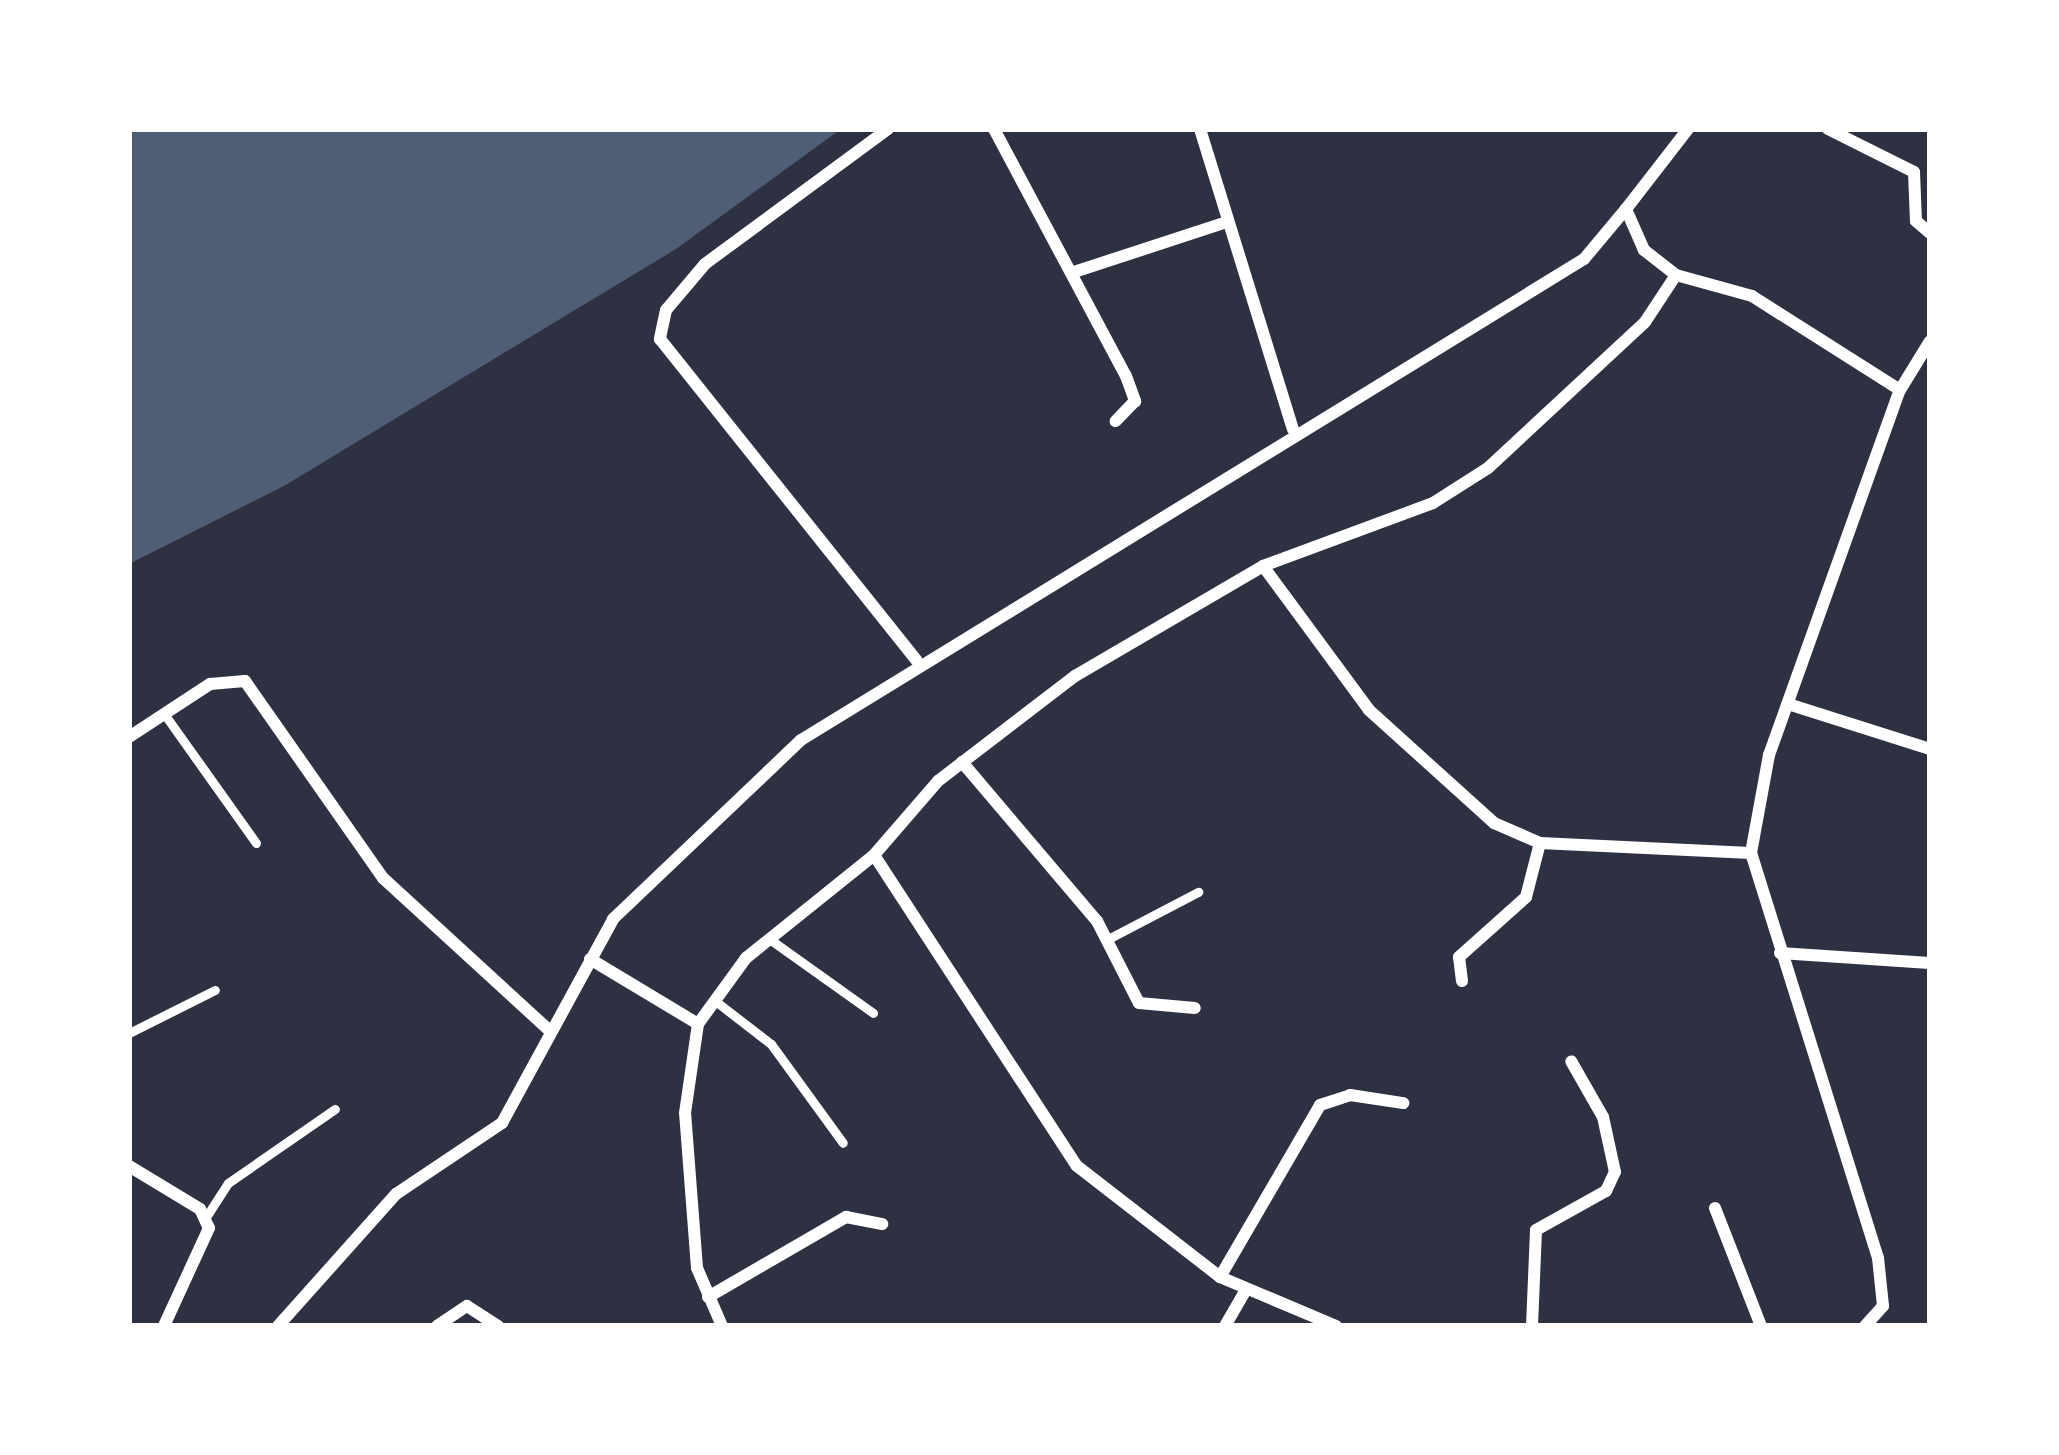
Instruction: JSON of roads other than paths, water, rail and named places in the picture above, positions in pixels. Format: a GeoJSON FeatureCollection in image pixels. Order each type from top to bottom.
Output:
{"type":"FeatureCollection","features":[{"type":"Feature","properties":{"kind":"street"},"geometry":{"type":"LineString","coordinates":[[888,129],[705,264],[666,310],[660,339],[916,660]]}},
{"type":"Feature","properties":{"kind":"street"},"geometry":{"type":"LineString","coordinates":[[994,129],[1074,272],[1132,389],[1131,412],[1116,421]]}},
{"type":"Feature","properties":{"kind":"street"},"geometry":{"type":"LineString","coordinates":[[1200,129],[1224,223],[1293,429]]}},
{"type":"Feature","properties":{"kind":"street"},"geometry":{"type":"LineString","coordinates":[[278,1326],[396,1195],[502,1124],[590,958],[712,818],[916,660],[1293,429],[1584,259],[1688,129]]}},
{"type":"Feature","properties":{"kind":"street"},"geometry":{"type":"LineString","coordinates":[[1828,129],[1914,172],[1916,220],[1930,233]]}},
{"type":"Feature","properties":{"kind":"street"},"geometry":{"type":"LineString","coordinates":[[1626,209],[1644,250],[1676,275],[1751,296],[1900,390]]}},
{"type":"Feature","properties":{"kind":"street"},"geometry":{"type":"LineString","coordinates":[[1074,272],[1224,223]]}},
{"type":"Feature","properties":{"kind":"street"},"geometry":{"type":"LineString","coordinates":[[717,1324],[708,1297],[686,1135],[698,1024],[768,938],[874,855],[962,762],[1075,676],[1263,566],[1466,485],[1645,322],[1676,275]]}},
{"type":"Feature","properties":{"kind":"street"},"geometry":{"type":"LineString","coordinates":[[1865,1326],[1883,1306],[1878,1258],[1751,853],[1788,704],[1900,390],[1930,341]]}},
{"type":"Feature","properties":{"kind":"street"},"geometry":{"type":"LineString","coordinates":[[1263,566],[1369,710],[1441,782],[1540,843],[1751,853]]}},
{"type":"Feature","properties":{"kind":"street"},"geometry":{"type":"LineString","coordinates":[[129,737],[210,684],[245,681],[383,878],[549,1030]]}},
{"type":"Feature","properties":{"kind":"street"},"geometry":{"type":"LineString","coordinates":[[1788,704],[1930,748]]}},
{"type":"Feature","properties":{"kind":"street"},"geometry":{"type":"LineString","coordinates":[[962,762],[1108,939],[1139,1003],[1195,1008]]}},
{"type":"Feature","properties":{"kind":"street"},"geometry":{"type":"LineString","coordinates":[[1462,981],[1460,956],[1526,897],[1540,843]]}},
{"type":"Feature","properties":{"kind":"street"},"geometry":{"type":"LineString","coordinates":[[874,855],[1057,1144],[1220,1277],[1245,1292],[1336,1326]]}},
{"type":"Feature","properties":{"kind":"street"},"geometry":{"type":"LineString","coordinates":[[1780,953],[1930,963]]}},
{"type":"Feature","properties":{"kind":"street"},"geometry":{"type":"LineString","coordinates":[[590,958],[698,1024]]}},
{"type":"Feature","properties":{"kind":"street"},"geometry":{"type":"LineString","coordinates":[[1532,1326],[1536,1230],[1606,1191],[1615,1172],[1603,1117],[1570,1061]]}},
{"type":"Feature","properties":{"kind":"street"},"geometry":{"type":"LineString","coordinates":[[1220,1277],[1320,1105],[1350,1095],[1403,1103]]}},
{"type":"Feature","properties":{"kind":"street"},"geometry":{"type":"LineString","coordinates":[[129,1166],[206,1217],[206,1250],[164,1326]]}},
{"type":"Feature","properties":{"kind":"street"},"geometry":{"type":"LineString","coordinates":[[1714,1208],[1761,1326]]}},
{"type":"Feature","properties":{"kind":"street"},"geometry":{"type":"LineString","coordinates":[[708,1297],[846,1217],[882,1224]]}},
{"type":"Feature","properties":{"kind":"street"},"geometry":{"type":"LineString","coordinates":[[1225,1326],[1245,1292]]}},
{"type":"Feature","properties":{"kind":"street"},"geometry":{"type":"LineString","coordinates":[[437,1326],[467,1306],[498,1326]]}},
{"type":"Feature","properties":{"kind":"lane"},"geometry":{"type":"LineString","coordinates":[[165,715],[256,843]]}},
{"type":"Feature","properties":{"kind":"lane"},"geometry":{"type":"LineString","coordinates":[[1108,939],[1198,892]]}},
{"type":"Feature","properties":{"kind":"lane"},"geometry":{"type":"LineString","coordinates":[[768,938],[874,1013]]}},
{"type":"Feature","properties":{"kind":"lane"},"geometry":{"type":"LineString","coordinates":[[129,1033],[215,990]]}},
{"type":"Feature","properties":{"kind":"lane"},"geometry":{"type":"LineString","coordinates":[[714,1000],[771,1044],[843,1143]]}},
{"type":"Feature","properties":{"kind":"lane"},"geometry":{"type":"LineString","coordinates":[[206,1217],[228,1183],[335,1108]]}},
{"type":"Feature","properties":{"kind":"water"},"geometry":{"type":"Polygon","coordinates":[[[129,129],[841,129],[676,249],[284,486],[129,564],[129,129]]]}}]}
